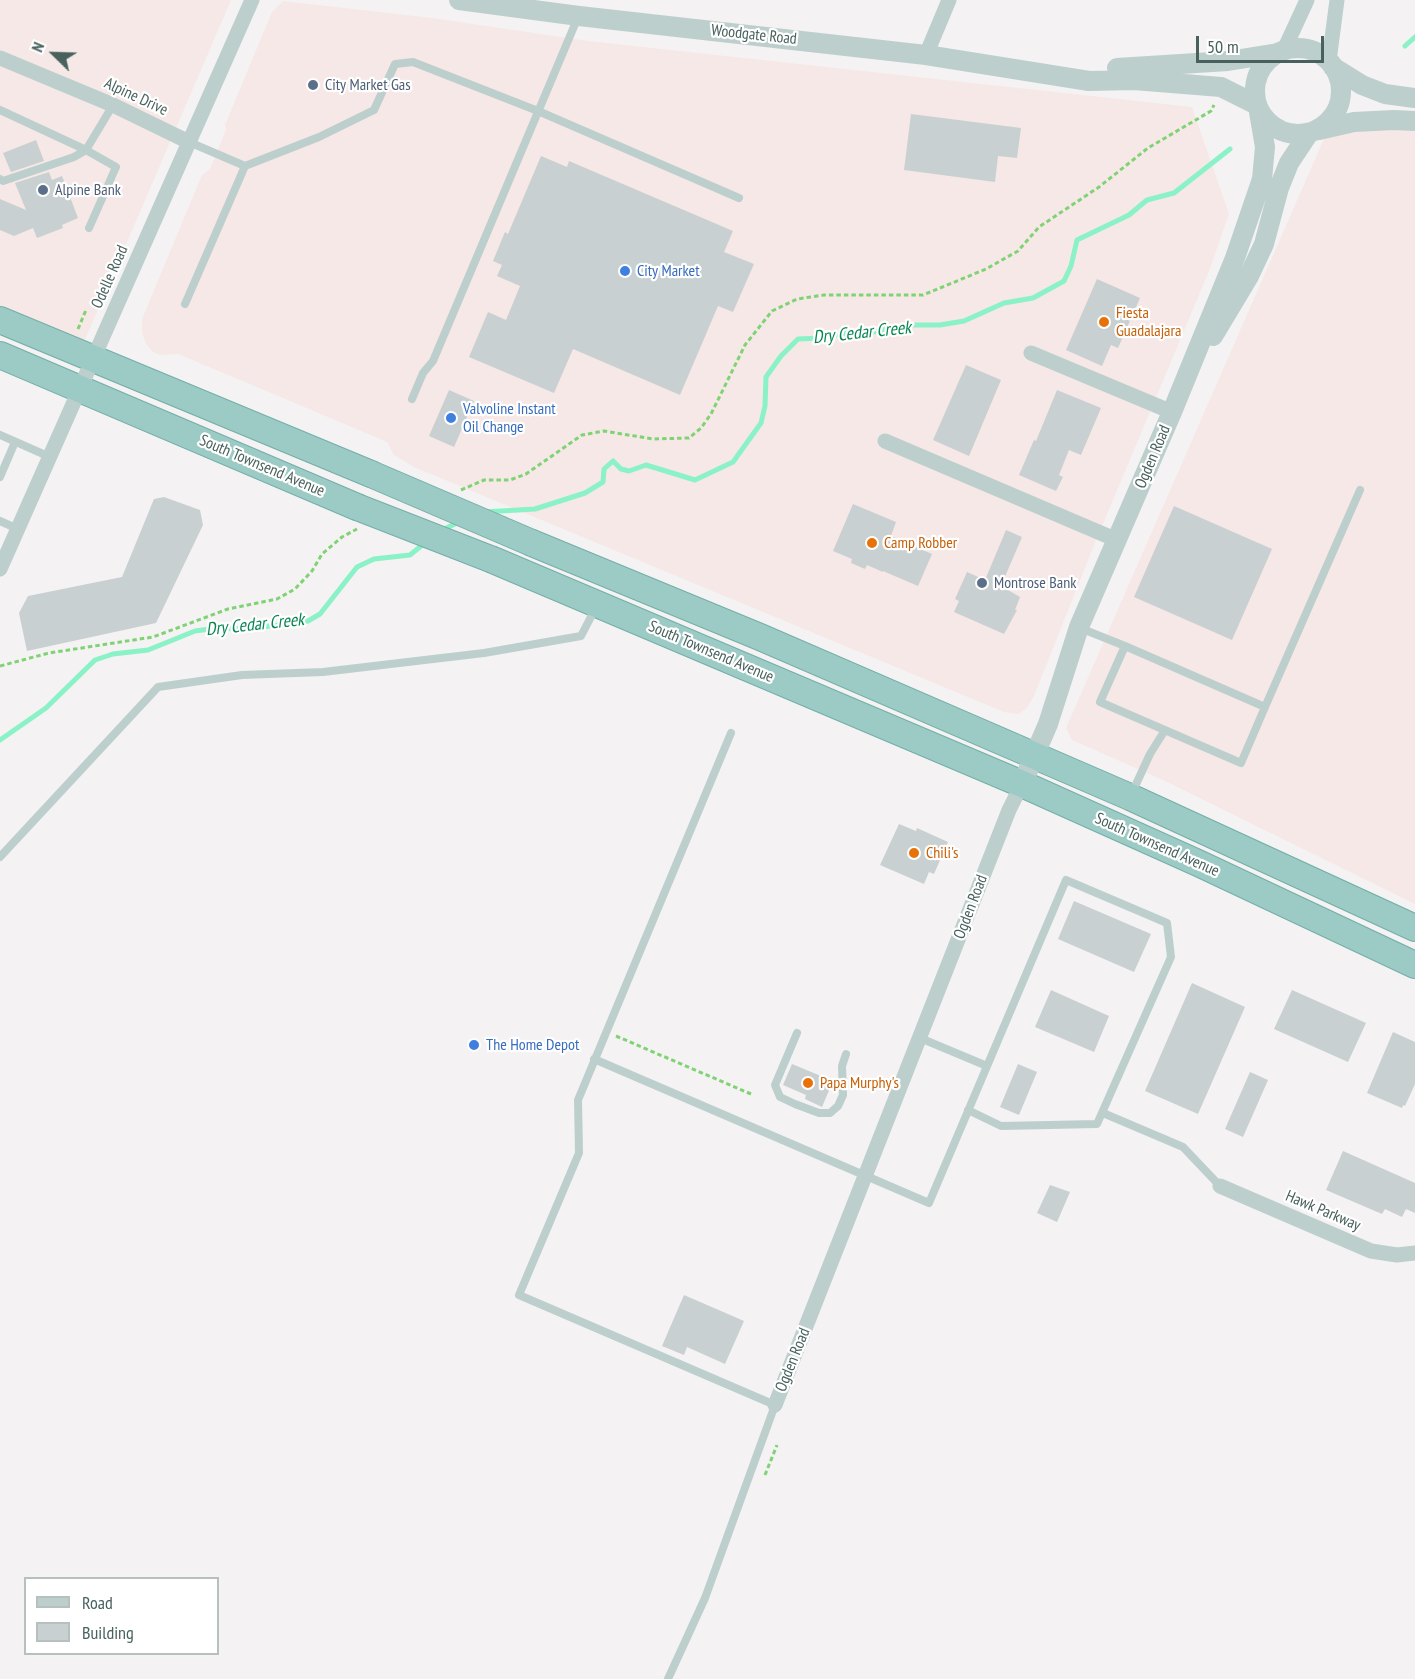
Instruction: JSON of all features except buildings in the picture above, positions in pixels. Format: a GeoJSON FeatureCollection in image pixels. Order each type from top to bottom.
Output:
{"type":"FeatureCollection","features":[{"type":"Feature","properties":{"kind":"highway","name":"South Townsend Avenue"},"geometry":{"type":"LineString","coordinates":[[0,320],[760,637],[1130,797],[1415,928]]}},
{"type":"Feature","properties":{"kind":"highway","name":"South Townsend Avenue"},"geometry":{"type":"LineString","coordinates":[[0,355],[80,389],[358,518],[492,560],[1022,784],[1197,862],[1415,965]]}},
{"type":"Feature","properties":{"kind":"street","name":"Odelle Road"},"geometry":{"type":"LineString","coordinates":[[0,569],[252,0]]}},
{"type":"Feature","properties":{"kind":"street","name":"Woodgate Road"},"geometry":{"type":"LineString","coordinates":[[459,0],[579,16],[926,55],[1089,81],[1134,80],[1221,87],[1258,109]]}},
{"type":"Feature","properties":{"kind":"street"},"geometry":{"type":"LineString","coordinates":[[926,55],[949,0]]}},
{"type":"Feature","properties":{"kind":"street"},"geometry":{"type":"LineString","coordinates":[[1281,51],[1307,0]]}},
{"type":"Feature","properties":{"kind":"street"},"geometry":{"type":"LineString","coordinates":[[1313,132],[1329,122],[1337,109],[1341,95],[1339,80],[1331,64],[1337,0]]}},
{"type":"Feature","properties":{"kind":"street"},"geometry":{"type":"LineString","coordinates":[[1415,98],[1385,94],[1362,85],[1319,54],[1308,49],[1296,48],[1281,51],[1268,60],[1260,69],[1254,93],[1258,109],[1266,121],[1286,133],[1298,135],[1354,122],[1394,120],[1415,122]]}},
{"type":"Feature","properties":{"kind":"street","name":"Woodgate Road"},"geometry":{"type":"LineString","coordinates":[[1048,74],[1228,60],[1281,51]]}},
{"type":"Feature","properties":{"kind":"street","name":"Alpine Drive"},"geometry":{"type":"LineString","coordinates":[[1,61],[113,105],[189,142]]}},
{"type":"Feature","properties":{"kind":"street","name":"Ogden Road"},"geometry":{"type":"LineString","coordinates":[[775,1405],[1009,810],[1048,724],[1079,627],[1172,412],[1235,258],[1262,179],[1265,147],[1258,109]]}},
{"type":"Feature","properties":{"kind":"street","name":"Ogden Road"},"geometry":{"type":"LineString","coordinates":[[1172,412],[1203,352],[1249,276],[1264,244],[1289,163],[1313,132]]}},
{"type":"Feature","properties":{"kind":"street"},"geometry":{"type":"LineString","coordinates":[[1031,353],[1172,412]]}},
{"type":"Feature","properties":{"kind":"street"},"geometry":{"type":"LineString","coordinates":[[885,441],[1117,540]]}},
{"type":"Feature","properties":{"kind":"street","name":"Hawk Parkway"},"geometry":{"type":"LineString","coordinates":[[1220,1186],[1371,1251],[1397,1255],[1415,1253]]}},
{"type":"Feature","properties":{"kind":"lane"},"geometry":{"type":"LineString","coordinates":[[412,399],[423,373],[433,361],[579,16]]}},
{"type":"Feature","properties":{"kind":"lane"},"geometry":{"type":"LineString","coordinates":[[189,142],[244,166],[319,137],[374,110],[395,64],[413,62],[538,111],[739,198]]}},
{"type":"Feature","properties":{"kind":"lane"},"geometry":{"type":"LineString","coordinates":[[0,180],[3,181],[74,157],[86,150],[113,105]]}},
{"type":"Feature","properties":{"kind":"lane"},"geometry":{"type":"LineString","coordinates":[[0,110],[86,150],[116,167],[89,228]]}},
{"type":"Feature","properties":{"kind":"lane"},"geometry":{"type":"LineString","coordinates":[[185,304],[244,166]]}},
{"type":"Feature","properties":{"kind":"lane"},"geometry":{"type":"LineString","coordinates":[[0,435],[50,457]]}},
{"type":"Feature","properties":{"kind":"lane"},"geometry":{"type":"LineString","coordinates":[[0,477],[15,442]]}},
{"type":"Feature","properties":{"kind":"lane"},"geometry":{"type":"LineString","coordinates":[[1125,646],[1100,702],[1241,764],[1360,490]]}},
{"type":"Feature","properties":{"kind":"lane"},"geometry":{"type":"LineString","coordinates":[[0,521],[18,529]]}},
{"type":"Feature","properties":{"kind":"lane"},"geometry":{"type":"LineString","coordinates":[[0,857],[158,687],[242,675],[323,672],[484,653],[581,636],[597,605]]}},
{"type":"Feature","properties":{"kind":"lane"},"geometry":{"type":"LineString","coordinates":[[1079,627],[1265,707]]}},
{"type":"Feature","properties":{"kind":"lane"},"geometry":{"type":"LineString","coordinates":[[1130,797],[1150,754],[1165,730]]}},
{"type":"Feature","properties":{"kind":"lane"},"geometry":{"type":"LineString","coordinates":[[668,1679],[705,1598],[775,1405],[519,1295],[579,1153],[578,1100],[731,733]]}},
{"type":"Feature","properties":{"kind":"lane"},"geometry":{"type":"LineString","coordinates":[[594,1059],[929,1203],[968,1110],[1066,880],[1167,923],[1171,957],[1097,1124],[1001,1126],[968,1110]]}},
{"type":"Feature","properties":{"kind":"lane"},"geometry":{"type":"LineString","coordinates":[[797,1033],[775,1085],[780,1097],[795,1104],[819,1113],[830,1113],[838,1106],[843,1095],[842,1066],[846,1054]]}},
{"type":"Feature","properties":{"kind":"lane"},"geometry":{"type":"LineString","coordinates":[[920,1038],[987,1066]]}},
{"type":"Feature","properties":{"kind":"lane"},"geometry":{"type":"LineString","coordinates":[[1103,1113],[1183,1148],[1220,1186]]}},
{"type":"Feature","properties":{"kind":"path"},"geometry":{"type":"LineString","coordinates":[[455,493],[484,480],[510,480],[526,474],[582,435],[604,431],[653,439],[689,438],[701,428],[711,414],[745,345],[772,311],[797,299],[824,295],[923,295],[986,269],[1018,251],[1039,227],[1100,187],[1148,148],[1211,111],[1221,87]]}},
{"type":"Feature","properties":{"kind":"path"},"geometry":{"type":"LineString","coordinates":[[78,329],[86,310]]}},
{"type":"Feature","properties":{"kind":"path"},"geometry":{"type":"LineString","coordinates":[[0,666],[49,653],[153,637],[228,609],[277,599],[295,589],[312,570],[322,554],[342,537],[358,518]]}},
{"type":"Feature","properties":{"kind":"path"},"geometry":{"type":"LineString","coordinates":[[606,1032],[751,1094]]}},
{"type":"Feature","properties":{"kind":"shaded area"},"geometry":{"type":"Polygon","coordinates":[[[0,0],[231,0],[84,342],[0,307],[0,0]]]}},
{"type":"Feature","properties":{"kind":"shaded area"},"geometry":{"type":"Polygon","coordinates":[[[283,1],[432,18],[588,41],[1192,107],[1229,214],[1209,271],[1092,550],[1034,696],[1026,709],[1018,714],[1004,712],[414,467],[394,455],[387,442],[295,403],[178,354],[160,355],[153,352],[146,344],[142,333],[142,319],[202,175],[210,169],[226,130],[225,125],[272,12],[283,1]]]}},
{"type":"Feature","properties":{"kind":"shaded area"},"geometry":{"type":"Polygon","coordinates":[[[1334,116],[1415,126],[1415,904],[1161,779],[1072,740],[1066,728],[1334,116]]]}},
{"type":"Feature","properties":{"kind":"waterway","name":"Dry Cedar Creek"},"geometry":{"type":"LineString","coordinates":[[1405,46],[1415,37]]}},
{"type":"Feature","properties":{"kind":"waterway","name":"Dry Cedar Creek"},"geometry":{"type":"LineString","coordinates":[[484,512],[535,509],[585,493],[603,482],[604,469],[613,461],[621,469],[629,471],[646,465],[695,480],[733,462],[761,423],[765,406],[766,377],[781,356],[798,339],[821,338],[845,333],[857,335],[909,325],[940,325],[964,321],[1004,303],[1033,298],[1064,281],[1071,266],[1077,240],[1129,215],[1147,200],[1174,193],[1230,149]]}},
{"type":"Feature","properties":{"kind":"waterway","name":"Dry Cedar Creek"},"geometry":{"type":"LineString","coordinates":[[440,531],[459,522]]}},
{"type":"Feature","properties":{"kind":"waterway","name":"Dry Cedar Creek"},"geometry":{"type":"LineString","coordinates":[[0,740],[46,708],[95,660],[113,654],[148,650],[195,631],[217,628],[247,629],[308,621],[320,614],[357,567],[374,559],[410,555],[426,542]]}},
{"type":"Feature","properties":{"kind":"place","name":"City Market Gas"},"geometry":{"type":"Point","coordinates":[313,85]}},
{"type":"Feature","properties":{"kind":"place","name":"Alpine Bank"},"geometry":{"type":"Point","coordinates":[43,190]}},
{"type":"Feature","properties":{"kind":"place","name":"City Market"},"geometry":{"type":"Point","coordinates":[625,271]}},
{"type":"Feature","properties":{"kind":"place","name":"Fiesta Guadalajara"},"geometry":{"type":"Point","coordinates":[1104,322]}},
{"type":"Feature","properties":{"kind":"place","name":"Valvoline Instant Oil Change"},"geometry":{"type":"Point","coordinates":[451,418]}},
{"type":"Feature","properties":{"kind":"place","name":"Camp Robber"},"geometry":{"type":"Point","coordinates":[872,543]}},
{"type":"Feature","properties":{"kind":"place","name":"Montrose Bank"},"geometry":{"type":"Point","coordinates":[982,583]}},
{"type":"Feature","properties":{"kind":"place","name":"Chili's"},"geometry":{"type":"Point","coordinates":[914,853]}},
{"type":"Feature","properties":{"kind":"place","name":"The Home Depot"},"geometry":{"type":"Point","coordinates":[474,1045]}},
{"type":"Feature","properties":{"kind":"place","name":"Papa Murphy's"},"geometry":{"type":"Point","coordinates":[808,1083]}}]}
